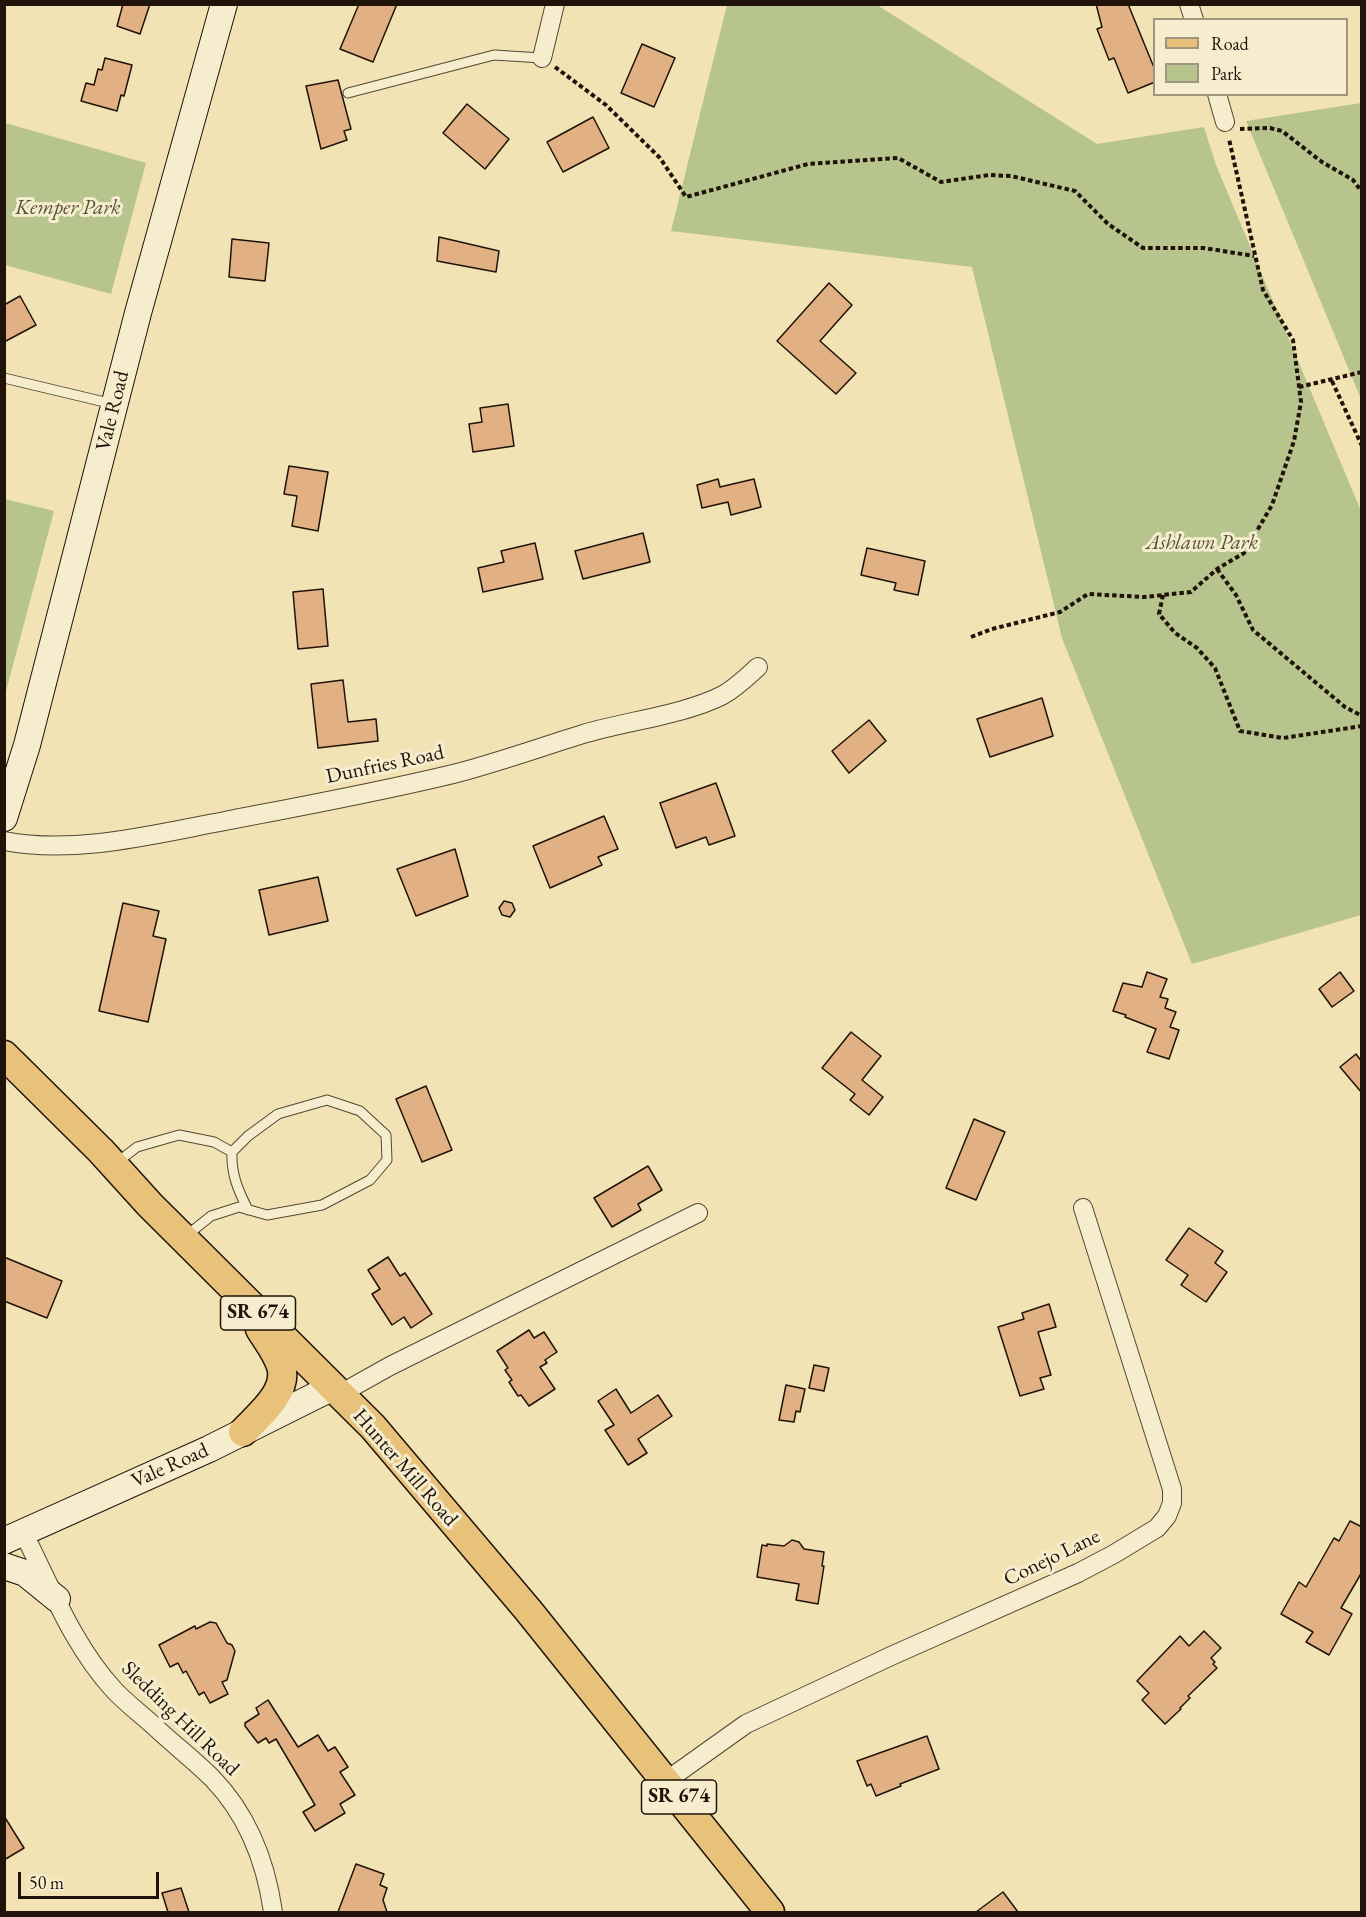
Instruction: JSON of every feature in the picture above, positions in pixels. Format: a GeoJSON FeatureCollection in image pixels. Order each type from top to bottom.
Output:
{"type":"FeatureCollection","features":[{"type":"Feature","properties":{"kind":"main road","name":"Vale Road"},"geometry":{"type":"LineString","coordinates":[[4,818],[27,746],[114,404],[224,4]]}},
{"type":"Feature","properties":{"kind":"main road","name":"Hunter Mill Road"},"geometry":{"type":"LineString","coordinates":[[4,1055],[373,1427],[528,1610],[770,1912]]}},
{"type":"Feature","properties":{"kind":"main road"},"geometry":{"type":"LineString","coordinates":[[239,1293],[278,1359],[282,1373],[278,1389],[268,1406],[243,1432]]}},
{"type":"Feature","properties":{"kind":"main road","name":"Vale Road"},"geometry":{"type":"LineString","coordinates":[[14,1537],[336,1391]]}},
{"type":"Feature","properties":{"kind":"main road"},"geometry":{"type":"LineString","coordinates":[[4,1566],[25,1573],[57,1599]]}},
{"type":"Feature","properties":{"kind":"street"},"geometry":{"type":"LineString","coordinates":[[542,58],[555,4]]}},
{"type":"Feature","properties":{"kind":"street"},"geometry":{"type":"LineString","coordinates":[[1217,96],[1226,126]]}},
{"type":"Feature","properties":{"kind":"street","name":"Dunfries Road"},"geometry":{"type":"LineString","coordinates":[[4,841],[27,846],[58,846],[115,840],[414,783],[584,734],[699,705],[745,680],[758,667]]}},
{"type":"Feature","properties":{"kind":"street","name":"Conejo Lane"},"geometry":{"type":"LineString","coordinates":[[666,1781],[746,1724],[901,1651],[1078,1573],[1157,1528],[1167,1516],[1172,1503],[1172,1489],[1083,1208]]}},
{"type":"Feature","properties":{"kind":"street"},"geometry":{"type":"LineString","coordinates":[[336,1391],[698,1213]]}},
{"type":"Feature","properties":{"kind":"street","name":"Sledding Hill Road"},"geometry":{"type":"LineString","coordinates":[[14,1537],[57,1599],[92,1662],[114,1690],[212,1779],[233,1804],[263,1863],[269,1883],[273,1912]]}},
{"type":"Feature","properties":{"kind":"lane"},"geometry":{"type":"LineString","coordinates":[[348,93],[494,56],[542,58]]}},
{"type":"Feature","properties":{"kind":"lane"},"geometry":{"type":"LineString","coordinates":[[4,378],[114,404]]}},
{"type":"Feature","properties":{"kind":"lane"},"geometry":{"type":"LineString","coordinates":[[183,1238],[211,1216],[239,1207],[248,1210],[267,1215],[322,1205],[370,1180],[387,1160],[386,1135],[360,1111],[327,1100],[278,1114],[232,1152],[231,1169],[248,1210]]}},
{"type":"Feature","properties":{"kind":"lane"},"geometry":{"type":"LineString","coordinates":[[113,1165],[137,1147],[179,1135],[214,1142],[232,1152]]}},
{"type":"Feature","properties":{"kind":"path"},"geometry":{"type":"LineString","coordinates":[[542,58],[606,105],[660,158],[686,197],[808,164],[898,158],[941,182],[989,175],[1011,176],[1075,191],[1108,224],[1143,248],[1204,248],[1254,256]]}},
{"type":"Feature","properties":{"kind":"path"},"geometry":{"type":"LineString","coordinates":[[971,637],[992,628],[1060,612],[1088,594],[1144,597],[1191,592],[1217,569],[1244,554],[1272,505],[1294,441],[1301,402],[1293,340],[1263,290],[1226,126],[1270,128],[1282,131],[1322,162],[1353,180],[1362,192]]}},
{"type":"Feature","properties":{"kind":"path"},"geometry":{"type":"LineString","coordinates":[[1299,387],[1332,381],[1362,372]]}},
{"type":"Feature","properties":{"kind":"path"},"geometry":{"type":"LineString","coordinates":[[1332,381],[1362,446]]}},
{"type":"Feature","properties":{"kind":"path"},"geometry":{"type":"LineString","coordinates":[[1217,569],[1236,595],[1253,630],[1346,707],[1362,716]]}},
{"type":"Feature","properties":{"kind":"path"},"geometry":{"type":"LineString","coordinates":[[1163,595],[1159,614],[1175,633],[1197,648],[1215,668],[1240,731],[1283,738],[1362,726]]}},
{"type":"Feature","properties":{"kind":"green space","name":"Ashlawn Park"},"geometry":{"type":"Polygon","coordinates":[[[727,5],[877,5],[1097,144],[1204,127],[1216,165],[1361,511],[1361,915],[1192,964],[1062,638],[972,267],[671,231],[727,5]]]}},
{"type":"Feature","properties":{"kind":"green space"},"geometry":{"type":"Polygon","coordinates":[[[1362,103],[1361,399],[1246,121],[1362,103]]]}},
{"type":"Feature","properties":{"kind":"green space","name":"Kemper Park"},"geometry":{"type":"Polygon","coordinates":[[[5,123],[146,163],[111,294],[5,265],[5,123]]]}},
{"type":"Feature","properties":{"kind":"green space"},"geometry":{"type":"Polygon","coordinates":[[[4,499],[54,511],[5,695],[4,499]]]}},
{"type":"Feature","properties":{"kind":"building"},"geometry":{"type":"Polygon","coordinates":[[[123,4],[150,4],[140,34],[117,26],[123,4]]]}},
{"type":"Feature","properties":{"kind":"building"},"geometry":{"type":"Polygon","coordinates":[[[359,4],[397,4],[373,62],[340,49],[359,4]]]}},
{"type":"Feature","properties":{"kind":"building"},"geometry":{"type":"Polygon","coordinates":[[[1096,4],[1128,4],[1153,65],[1153,83],[1128,93],[1114,58],[1109,60],[1097,29],[1102,27],[1096,4]]]}},
{"type":"Feature","properties":{"kind":"building"},"geometry":{"type":"Polygon","coordinates":[[[642,44],[675,58],[654,107],[621,93],[642,44]]]}},
{"type":"Feature","properties":{"kind":"building"},"geometry":{"type":"Polygon","coordinates":[[[105,58],[132,65],[124,96],[121,95],[117,111],[81,101],[86,83],[94,85],[98,69],[102,70],[105,58]]]}},
{"type":"Feature","properties":{"kind":"building"},"geometry":{"type":"Polygon","coordinates":[[[338,80],[351,129],[344,131],[347,140],[321,149],[306,86],[338,80]]]}},
{"type":"Feature","properties":{"kind":"building"},"geometry":{"type":"Polygon","coordinates":[[[467,104],[509,139],[485,169],[443,133],[467,104]]]}},
{"type":"Feature","properties":{"kind":"building"},"geometry":{"type":"Polygon","coordinates":[[[593,117],[609,148],[563,172],[547,142],[593,117]]]}},
{"type":"Feature","properties":{"kind":"building"},"geometry":{"type":"Polygon","coordinates":[[[439,237],[499,251],[496,272],[437,261],[439,237]]]}},
{"type":"Feature","properties":{"kind":"building"},"geometry":{"type":"Polygon","coordinates":[[[232,239],[269,243],[265,281],[229,277],[232,239]]]}},
{"type":"Feature","properties":{"kind":"building"},"geometry":{"type":"Polygon","coordinates":[[[829,283],[852,305],[820,341],[856,373],[836,394],[777,341],[829,283]]]}},
{"type":"Feature","properties":{"kind":"building"},"geometry":{"type":"Polygon","coordinates":[[[20,296],[36,325],[4,342],[4,305],[20,296]]]}},
{"type":"Feature","properties":{"kind":"building"},"geometry":{"type":"Polygon","coordinates":[[[508,404],[514,446],[473,452],[469,424],[482,422],[480,408],[508,404]]]}},
{"type":"Feature","properties":{"kind":"building"},"geometry":{"type":"Polygon","coordinates":[[[289,466],[328,472],[318,531],[292,526],[297,496],[284,494],[289,466]]]}},
{"type":"Feature","properties":{"kind":"building"},"geometry":{"type":"Polygon","coordinates":[[[718,479],[720,487],[754,479],[761,507],[731,515],[728,502],[702,508],[697,485],[718,479]]]}},
{"type":"Feature","properties":{"kind":"building"},"geometry":{"type":"Polygon","coordinates":[[[643,533],[650,562],[583,579],[575,551],[643,533]]]}},
{"type":"Feature","properties":{"kind":"building"},"geometry":{"type":"Polygon","coordinates":[[[535,543],[543,579],[483,592],[478,568],[504,562],[501,551],[535,543]]]}},
{"type":"Feature","properties":{"kind":"building"},"geometry":{"type":"Polygon","coordinates":[[[867,548],[925,561],[918,595],[894,590],[896,583],[861,575],[867,548]]]}},
{"type":"Feature","properties":{"kind":"building"},"geometry":{"type":"Polygon","coordinates":[[[323,589],[328,646],[298,649],[293,592],[323,589]]]}},
{"type":"Feature","properties":{"kind":"building"},"geometry":{"type":"Polygon","coordinates":[[[343,680],[348,722],[376,719],[378,741],[318,748],[311,684],[343,680]]]}},
{"type":"Feature","properties":{"kind":"building"},"geometry":{"type":"Polygon","coordinates":[[[1042,698],[1053,736],[990,757],[977,719],[1042,698]]]}},
{"type":"Feature","properties":{"kind":"building"},"geometry":{"type":"Polygon","coordinates":[[[869,720],[886,741],[849,773],[832,751],[869,720]]]}},
{"type":"Feature","properties":{"kind":"building"},"geometry":{"type":"Polygon","coordinates":[[[716,783],[735,836],[709,845],[706,837],[676,848],[660,803],[716,783]]]}},
{"type":"Feature","properties":{"kind":"building"},"geometry":{"type":"Polygon","coordinates":[[[604,816],[618,849],[598,857],[602,865],[550,888],[533,846],[604,816]]]}},
{"type":"Feature","properties":{"kind":"building"},"geometry":{"type":"Polygon","coordinates":[[[455,849],[468,896],[416,916],[397,869],[455,849]]]}},
{"type":"Feature","properties":{"kind":"building"},"geometry":{"type":"Polygon","coordinates":[[[318,877],[328,921],[269,935],[259,890],[318,877]]]}},
{"type":"Feature","properties":{"kind":"building"},"geometry":{"type":"Polygon","coordinates":[[[504,901],[512,903],[515,910],[510,917],[502,915],[499,908],[504,901]]]}},
{"type":"Feature","properties":{"kind":"building"},"geometry":{"type":"Polygon","coordinates":[[[123,903],[159,911],[153,936],[166,939],[148,1022],[99,1011],[123,903]]]}},
{"type":"Feature","properties":{"kind":"building"},"geometry":{"type":"Polygon","coordinates":[[[1147,972],[1167,979],[1160,997],[1168,999],[1165,1008],[1176,1012],[1170,1027],[1179,1030],[1169,1059],[1147,1052],[1156,1029],[1113,1011],[1123,983],[1142,987],[1147,972]]]}},
{"type":"Feature","properties":{"kind":"building"},"geometry":{"type":"Polygon","coordinates":[[[1340,972],[1354,991],[1332,1007],[1319,989],[1340,972]]]}},
{"type":"Feature","properties":{"kind":"building"},"geometry":{"type":"Polygon","coordinates":[[[851,1032],[881,1056],[862,1080],[883,1097],[869,1115],[850,1100],[855,1094],[822,1068],[851,1032]]]}},
{"type":"Feature","properties":{"kind":"building"},"geometry":{"type":"Polygon","coordinates":[[[1356,1054],[1362,1062],[1362,1093],[1340,1067],[1356,1054]]]}},
{"type":"Feature","properties":{"kind":"building"},"geometry":{"type":"Polygon","coordinates":[[[426,1086],[452,1150],[422,1162],[396,1099],[426,1086]]]}},
{"type":"Feature","properties":{"kind":"building"},"geometry":{"type":"Polygon","coordinates":[[[974,1119],[1005,1132],[976,1200],[946,1188],[974,1119]]]}},
{"type":"Feature","properties":{"kind":"building"},"geometry":{"type":"Polygon","coordinates":[[[648,1166],[662,1190],[638,1204],[641,1210],[612,1227],[594,1198],[648,1166]]]}},
{"type":"Feature","properties":{"kind":"building"},"geometry":{"type":"Polygon","coordinates":[[[1189,1228],[1223,1251],[1215,1263],[1227,1272],[1206,1302],[1181,1285],[1188,1275],[1166,1260],[1189,1228]]]}},
{"type":"Feature","properties":{"kind":"building"},"geometry":{"type":"Polygon","coordinates":[[[4,1257],[62,1281],[47,1318],[4,1301],[4,1257]]]}},
{"type":"Feature","properties":{"kind":"building"},"geometry":{"type":"Polygon","coordinates":[[[388,1257],[400,1276],[405,1273],[432,1314],[411,1328],[404,1317],[392,1325],[372,1294],[380,1289],[368,1270],[388,1257]]]}},
{"type":"Feature","properties":{"kind":"building"},"geometry":{"type":"Polygon","coordinates":[[[1049,1304],[1056,1327],[1038,1332],[1051,1375],[1040,1378],[1044,1389],[1020,1396],[998,1327],[1024,1319],[1022,1313],[1049,1304]]]}},
{"type":"Feature","properties":{"kind":"building"},"geometry":{"type":"Polygon","coordinates":[[[529,1330],[534,1338],[544,1332],[557,1352],[545,1360],[547,1363],[540,1367],[555,1389],[529,1406],[521,1395],[518,1396],[509,1382],[512,1380],[505,1370],[508,1368],[497,1351],[529,1330]]]}},
{"type":"Feature","properties":{"kind":"building"},"geometry":{"type":"Polygon","coordinates":[[[814,1365],[829,1368],[824,1391],[809,1388],[814,1365]]]}},
{"type":"Feature","properties":{"kind":"building"},"geometry":{"type":"Polygon","coordinates":[[[786,1385],[805,1389],[800,1412],[796,1411],[794,1422],[779,1420],[786,1385]]]}},
{"type":"Feature","properties":{"kind":"building"},"geometry":{"type":"Polygon","coordinates":[[[616,1389],[631,1413],[658,1395],[672,1416],[638,1439],[647,1453],[628,1465],[605,1430],[614,1425],[598,1401],[616,1389]]]}},
{"type":"Feature","properties":{"kind":"building"},"geometry":{"type":"Polygon","coordinates":[[[1350,1521],[1362,1527],[1362,1572],[1341,1608],[1352,1614],[1329,1655],[1306,1642],[1313,1632],[1281,1614],[1299,1582],[1306,1587],[1334,1538],[1339,1541],[1350,1521]]]}},
{"type":"Feature","properties":{"kind":"building"},"geometry":{"type":"Polygon","coordinates":[[[792,1540],[799,1542],[804,1549],[824,1552],[818,1604],[796,1600],[799,1584],[757,1577],[762,1545],[784,1546],[792,1540]]]}},
{"type":"Feature","properties":{"kind":"building"},"geometry":{"type":"Polygon","coordinates":[[[210,1622],[216,1623],[227,1643],[232,1645],[235,1651],[227,1680],[222,1682],[228,1694],[210,1703],[204,1692],[199,1695],[186,1671],[183,1673],[178,1663],[170,1667],[159,1645],[195,1626],[196,1629],[210,1622]]]}},
{"type":"Feature","properties":{"kind":"building"},"geometry":{"type":"Polygon","coordinates":[[[1204,1631],[1221,1648],[1211,1658],[1217,1668],[1188,1696],[1190,1698],[1181,1709],[1165,1724],[1142,1700],[1149,1693],[1137,1681],[1180,1636],[1189,1646],[1204,1631]]]}},
{"type":"Feature","properties":{"kind":"building"},"geometry":{"type":"Polygon","coordinates":[[[268,1700],[298,1747],[318,1735],[328,1751],[335,1747],[348,1767],[340,1772],[355,1795],[340,1804],[345,1813],[315,1831],[303,1812],[315,1805],[276,1739],[269,1743],[266,1738],[258,1743],[245,1726],[245,1723],[259,1714],[256,1708],[268,1700]]]}},
{"type":"Feature","properties":{"kind":"building"},"geometry":{"type":"Polygon","coordinates":[[[927,1736],[939,1769],[876,1796],[871,1784],[867,1786],[857,1761],[927,1736]]]}},
{"type":"Feature","properties":{"kind":"building"},"geometry":{"type":"Polygon","coordinates":[[[4,1816],[24,1848],[4,1860],[4,1816]]]}},
{"type":"Feature","properties":{"kind":"building"},"geometry":{"type":"Polygon","coordinates":[[[356,1864],[384,1874],[380,1885],[387,1888],[383,1900],[387,1912],[338,1912],[356,1864]]]}},
{"type":"Feature","properties":{"kind":"building"},"geometry":{"type":"Polygon","coordinates":[[[181,1888],[189,1912],[168,1912],[162,1893],[181,1888]]]}},
{"type":"Feature","properties":{"kind":"building"},"geometry":{"type":"Polygon","coordinates":[[[1003,1892],[1018,1912],[976,1912],[1003,1892]]]}}]}
